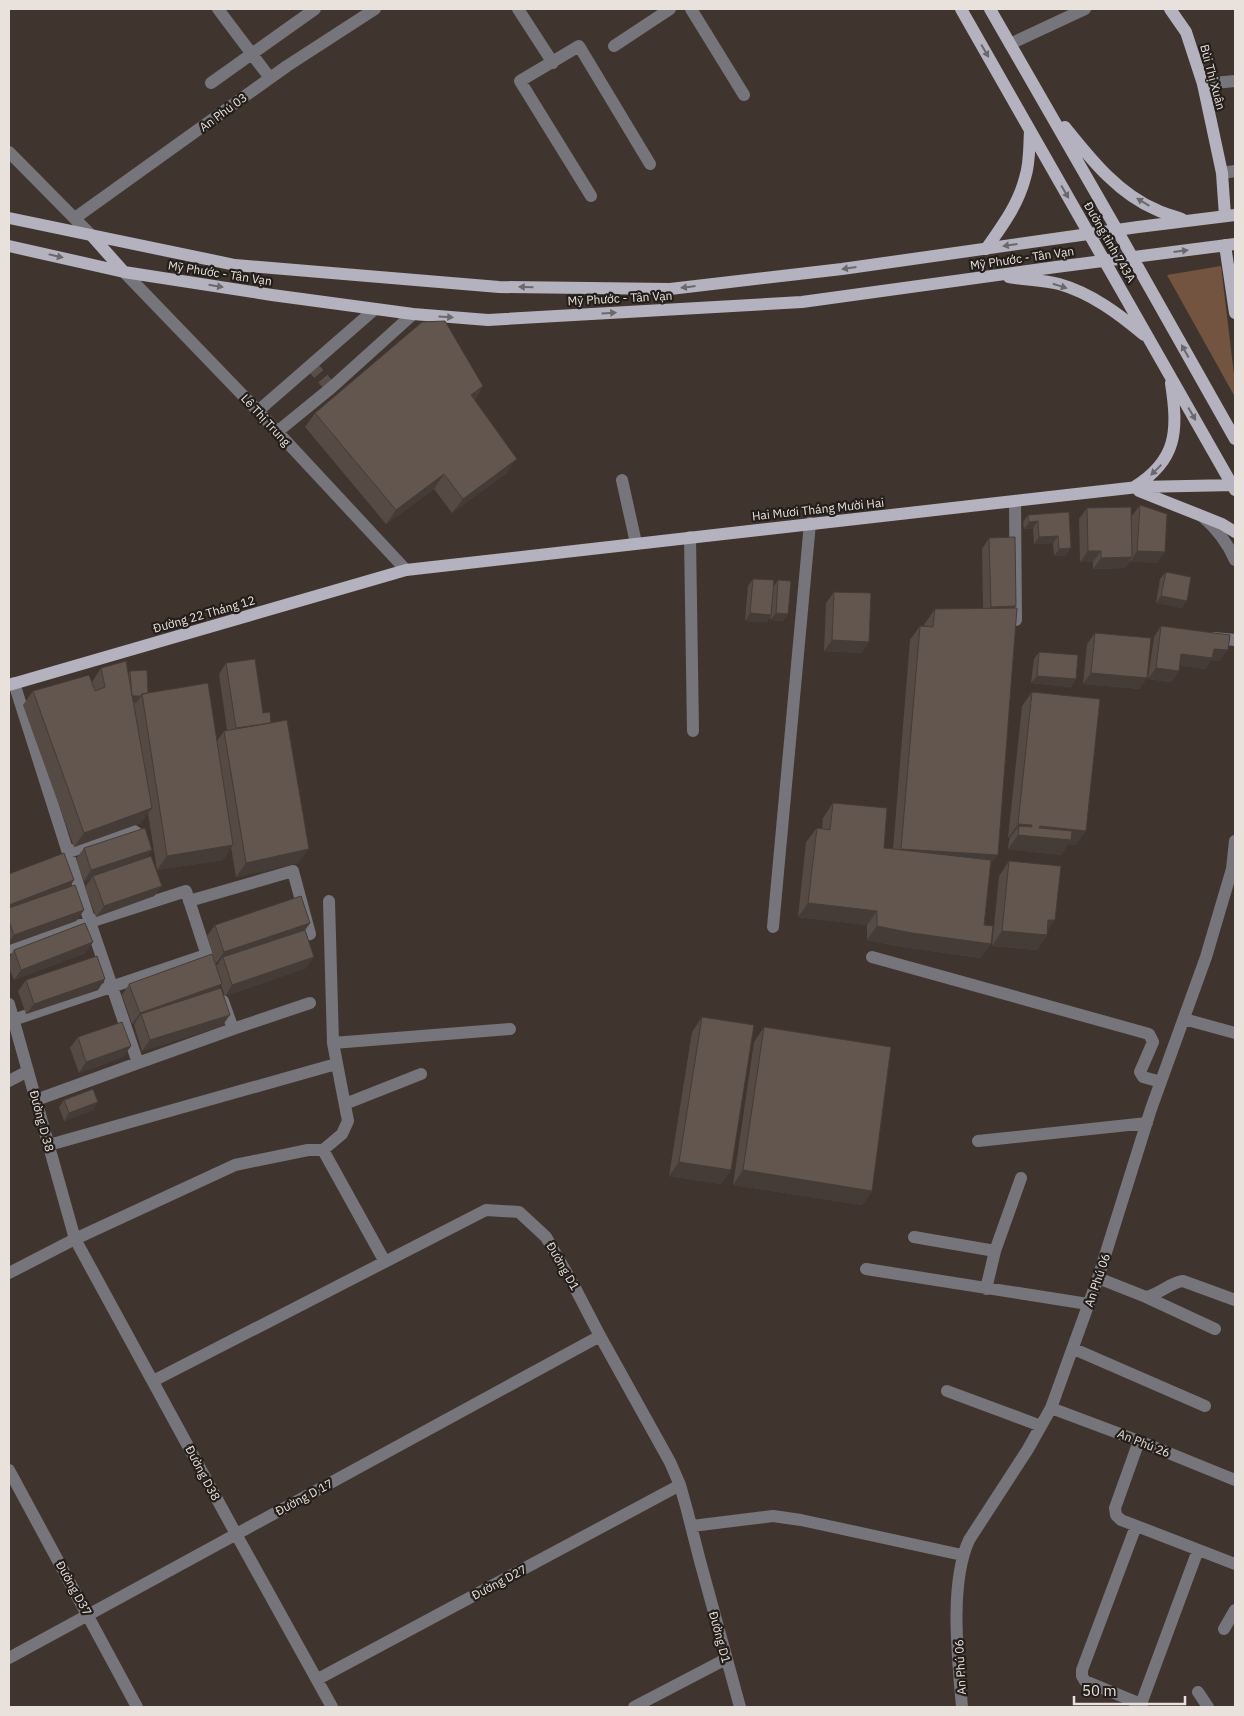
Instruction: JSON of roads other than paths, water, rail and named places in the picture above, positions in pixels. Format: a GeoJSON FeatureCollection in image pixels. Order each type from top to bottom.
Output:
{"type":"FeatureCollection","features":[{"type":"Feature","properties":{"kind":"main road","name":"Đường tỉnh 743A"},"geometry":{"type":"LineString","coordinates":[[960,9],[1234,486]]}},
{"type":"Feature","properties":{"kind":"main road","name":"Đường tỉnh 743A"},"geometry":{"type":"LineString","coordinates":[[990,9],[1118,230],[1235,439]]}},
{"type":"Feature","properties":{"kind":"main road","name":"Bùi Thị Xuân"},"geometry":{"type":"LineString","coordinates":[[1170,9],[1186,32],[1203,84],[1230,216]]}},
{"type":"Feature","properties":{"kind":"main road"},"geometry":{"type":"LineString","coordinates":[[1039,95],[1097,165],[1121,187],[1155,210],[1187,221]]}},
{"type":"Feature","properties":{"kind":"main road"},"geometry":{"type":"LineString","coordinates":[[986,249],[1008,218],[1026,177],[1030,132]]}},
{"type":"Feature","properties":{"kind":"main road","name":"Mỹ Phước - Tân Vạn"},"geometry":{"type":"LineString","coordinates":[[9,218],[235,265],[499,287],[670,289],[842,269],[1230,216]]}},
{"type":"Feature","properties":{"kind":"main road"},"geometry":{"type":"LineString","coordinates":[[92,236],[124,272]]}},
{"type":"Feature","properties":{"kind":"main road"},"geometry":{"type":"LineString","coordinates":[[1230,245],[1235,313]]}},
{"type":"Feature","properties":{"kind":"main road","name":"Mỹ Phước - Tân Vạn"},"geometry":{"type":"LineString","coordinates":[[9,246],[124,272],[272,295],[413,314],[488,320],[802,302],[1230,245]]}},
{"type":"Feature","properties":{"kind":"main road"},"geometry":{"type":"LineString","coordinates":[[994,275],[1059,284],[1100,302],[1151,340]]}},
{"type":"Feature","properties":{"kind":"main road"},"geometry":{"type":"LineString","coordinates":[[1132,488],[1158,469],[1169,450],[1176,411],[1170,374]]}},
{"type":"Feature","properties":{"kind":"main road"},"geometry":{"type":"LineString","coordinates":[[1221,415],[1235,426]]}},
{"type":"Feature","properties":{"kind":"main road","name":"Hai Mươi Tháng Mười Hai"},"geometry":{"type":"LineString","coordinates":[[406,570],[1132,488],[1234,486]]}},
{"type":"Feature","properties":{"kind":"main road"},"geometry":{"type":"LineString","coordinates":[[1132,488],[1202,515],[1235,532]]}},
{"type":"Feature","properties":{"kind":"main road","name":"Đường 22 Tháng 12"},"geometry":{"type":"LineString","coordinates":[[11,684],[406,570]]}},
{"type":"Feature","properties":{"kind":"street"},"geometry":{"type":"LineString","coordinates":[[218,9],[270,78]]}},
{"type":"Feature","properties":{"kind":"street"},"geometry":{"type":"LineString","coordinates":[[211,82],[315,9]]}},
{"type":"Feature","properties":{"kind":"street","name":"An Phú 03"},"geometry":{"type":"LineString","coordinates":[[74,218],[270,78],[373,9]]}},
{"type":"Feature","properties":{"kind":"street"},"geometry":{"type":"LineString","coordinates":[[518,9],[553,63]]}},
{"type":"Feature","properties":{"kind":"street"},"geometry":{"type":"LineString","coordinates":[[614,46],[670,9]]}},
{"type":"Feature","properties":{"kind":"street"},"geometry":{"type":"LineString","coordinates":[[691,9],[744,95]]}},
{"type":"Feature","properties":{"kind":"street"},"geometry":{"type":"LineString","coordinates":[[1010,44],[1085,9]]}},
{"type":"Feature","properties":{"kind":"street"},"geometry":{"type":"LineString","coordinates":[[590,196],[520,81],[579,46],[650,164]]}},
{"type":"Feature","properties":{"kind":"street"},"geometry":{"type":"LineString","coordinates":[[1203,84],[1235,81]]}},
{"type":"Feature","properties":{"kind":"street"},"geometry":{"type":"LineString","coordinates":[[9,152],[92,236]]}},
{"type":"Feature","properties":{"kind":"street"},"geometry":{"type":"LineString","coordinates":[[1222,173],[1235,171]]}},
{"type":"Feature","properties":{"kind":"street","name":"Lê Thị Trung"},"geometry":{"type":"LineString","coordinates":[[124,272],[258,411],[406,570]]}},
{"type":"Feature","properties":{"kind":"street"},"geometry":{"type":"LineString","coordinates":[[258,411],[375,309]]}},
{"type":"Feature","properties":{"kind":"street"},"geometry":{"type":"LineString","coordinates":[[277,432],[331,388],[413,314]]}},
{"type":"Feature","properties":{"kind":"street"},"geometry":{"type":"LineString","coordinates":[[622,480],[636,543]]}},
{"type":"Feature","properties":{"kind":"street"},"geometry":{"type":"LineString","coordinates":[[1015,502],[1016,620]]}},
{"type":"Feature","properties":{"kind":"street"},"geometry":{"type":"LineString","coordinates":[[1202,515],[1222,537],[1235,560]]}},
{"type":"Feature","properties":{"kind":"street"},"geometry":{"type":"LineString","coordinates":[[773,927],[810,523]]}},
{"type":"Feature","properties":{"kind":"street"},"geometry":{"type":"LineString","coordinates":[[690,537],[692,731]]}},
{"type":"Feature","properties":{"kind":"street"},"geometry":{"type":"LineString","coordinates":[[1199,637],[1235,640]]}},
{"type":"Feature","properties":{"kind":"street"},"geometry":{"type":"LineString","coordinates":[[11,684],[138,1063]]}},
{"type":"Feature","properties":{"kind":"street"},"geometry":{"type":"LineString","coordinates":[[68,852],[134,831],[140,835],[147,857]]}},
{"type":"Feature","properties":{"kind":"street","name":"An Phú 06"},"geometry":{"type":"LineString","coordinates":[[961,1707],[958,1662],[958,1594],[962,1556],[969,1540],[1052,1408],[1098,1278],[1161,1082],[1206,957],[1232,869],[1235,841]]}},
{"type":"Feature","properties":{"kind":"street"},"geometry":{"type":"LineString","coordinates":[[189,901],[293,870],[310,934],[274,946]]}},
{"type":"Feature","properties":{"kind":"street"},"geometry":{"type":"LineString","coordinates":[[9,948],[186,891],[206,955],[215,966],[233,1029]]}},
{"type":"Feature","properties":{"kind":"street"},"geometry":{"type":"LineString","coordinates":[[9,1273],[74,1238],[235,1165],[308,1150],[323,1150],[342,1134],[348,1121],[333,1043],[328,901]]}},
{"type":"Feature","properties":{"kind":"street"},"geometry":{"type":"LineString","coordinates":[[13,1020],[206,955]]}},
{"type":"Feature","properties":{"kind":"street"},"geometry":{"type":"LineString","coordinates":[[872,957],[1149,1034],[1153,1042],[1140,1072],[1142,1076],[1161,1082]]}},
{"type":"Feature","properties":{"kind":"street"},"geometry":{"type":"LineString","coordinates":[[36,1100],[310,1003]]}},
{"type":"Feature","properties":{"kind":"street","name":"Đường D 38"},"geometry":{"type":"LineString","coordinates":[[9,1004],[74,1238]]}},
{"type":"Feature","properties":{"kind":"street"},"geometry":{"type":"LineString","coordinates":[[1184,1019],[1235,1033]]}},
{"type":"Feature","properties":{"kind":"street"},"geometry":{"type":"LineString","coordinates":[[333,1043],[510,1029]]}},
{"type":"Feature","properties":{"kind":"street"},"geometry":{"type":"LineString","coordinates":[[49,1146],[336,1064]]}},
{"type":"Feature","properties":{"kind":"street"},"geometry":{"type":"LineString","coordinates":[[9,1081],[28,1071]]}},
{"type":"Feature","properties":{"kind":"street"},"geometry":{"type":"LineString","coordinates":[[346,1104],[421,1074]]}},
{"type":"Feature","properties":{"kind":"street"},"geometry":{"type":"LineString","coordinates":[[978,1141],[1147,1124]]}},
{"type":"Feature","properties":{"kind":"street"},"geometry":{"type":"LineString","coordinates":[[323,1150],[385,1262]]}},
{"type":"Feature","properties":{"kind":"street"},"geometry":{"type":"LineString","coordinates":[[986,1289],[995,1251],[1020,1178]]}},
{"type":"Feature","properties":{"kind":"street","name":"Đường D1"},"geometry":{"type":"LineString","coordinates":[[153,1381],[486,1210],[519,1212],[546,1238],[670,1462],[680,1485],[692,1526],[740,1707]]}},
{"type":"Feature","properties":{"kind":"street"},"geometry":{"type":"LineString","coordinates":[[914,1237],[995,1251]]}},
{"type":"Feature","properties":{"kind":"street","name":"Đường D38"},"geometry":{"type":"LineString","coordinates":[[74,1238],[332,1707]]}},
{"type":"Feature","properties":{"kind":"street"},"geometry":{"type":"LineString","coordinates":[[866,1269],[1088,1304]]}},
{"type":"Feature","properties":{"kind":"street"},"geometry":{"type":"LineString","coordinates":[[1098,1278],[1146,1297],[1215,1329]]}},
{"type":"Feature","properties":{"kind":"street"},"geometry":{"type":"LineString","coordinates":[[1146,1297],[1161,1292],[1177,1281],[1183,1281],[1235,1300]]}},
{"type":"Feature","properties":{"kind":"street","name":"Đường D 17"},"geometry":{"type":"LineString","coordinates":[[9,1658],[600,1336]]}},
{"type":"Feature","properties":{"kind":"street"},"geometry":{"type":"LineString","coordinates":[[1074,1349],[1205,1406]]}},
{"type":"Feature","properties":{"kind":"street"},"geometry":{"type":"LineString","coordinates":[[947,1391],[1041,1426]]}},
{"type":"Feature","properties":{"kind":"street","name":"An Phú 26"},"geometry":{"type":"LineString","coordinates":[[1052,1408],[1235,1480]]}},
{"type":"Feature","properties":{"kind":"street"},"geometry":{"type":"LineString","coordinates":[[1139,1441],[1115,1508],[1116,1515],[1121,1520],[1235,1564]]}},
{"type":"Feature","properties":{"kind":"street","name":"Đường D37"},"geometry":{"type":"LineString","coordinates":[[9,1470],[137,1707]]}},
{"type":"Feature","properties":{"kind":"street","name":"Đường D27"},"geometry":{"type":"LineString","coordinates":[[318,1679],[680,1485]]}},
{"type":"Feature","properties":{"kind":"street"},"geometry":{"type":"LineString","coordinates":[[692,1526],[773,1516],[801,1520],[962,1556]]}},
{"type":"Feature","properties":{"kind":"street"},"geometry":{"type":"LineString","coordinates":[[1136,1526],[1082,1670],[1082,1676],[1085,1681],[1142,1706],[1198,1550]]}},
{"type":"Feature","properties":{"kind":"street"},"geometry":{"type":"LineString","coordinates":[[1224,1629],[1235,1610]]}},
{"type":"Feature","properties":{"kind":"street"},"geometry":{"type":"LineString","coordinates":[[634,1707],[726,1659]]}},
{"type":"Feature","properties":{"kind":"street"},"geometry":{"type":"LineString","coordinates":[[1198,1692],[1208,1707]]}},
{"type":"Feature","properties":{"kind":"tunnel"},"geometry":{"type":"LineString","coordinates":[[311,365],[331,388]]}}]}
